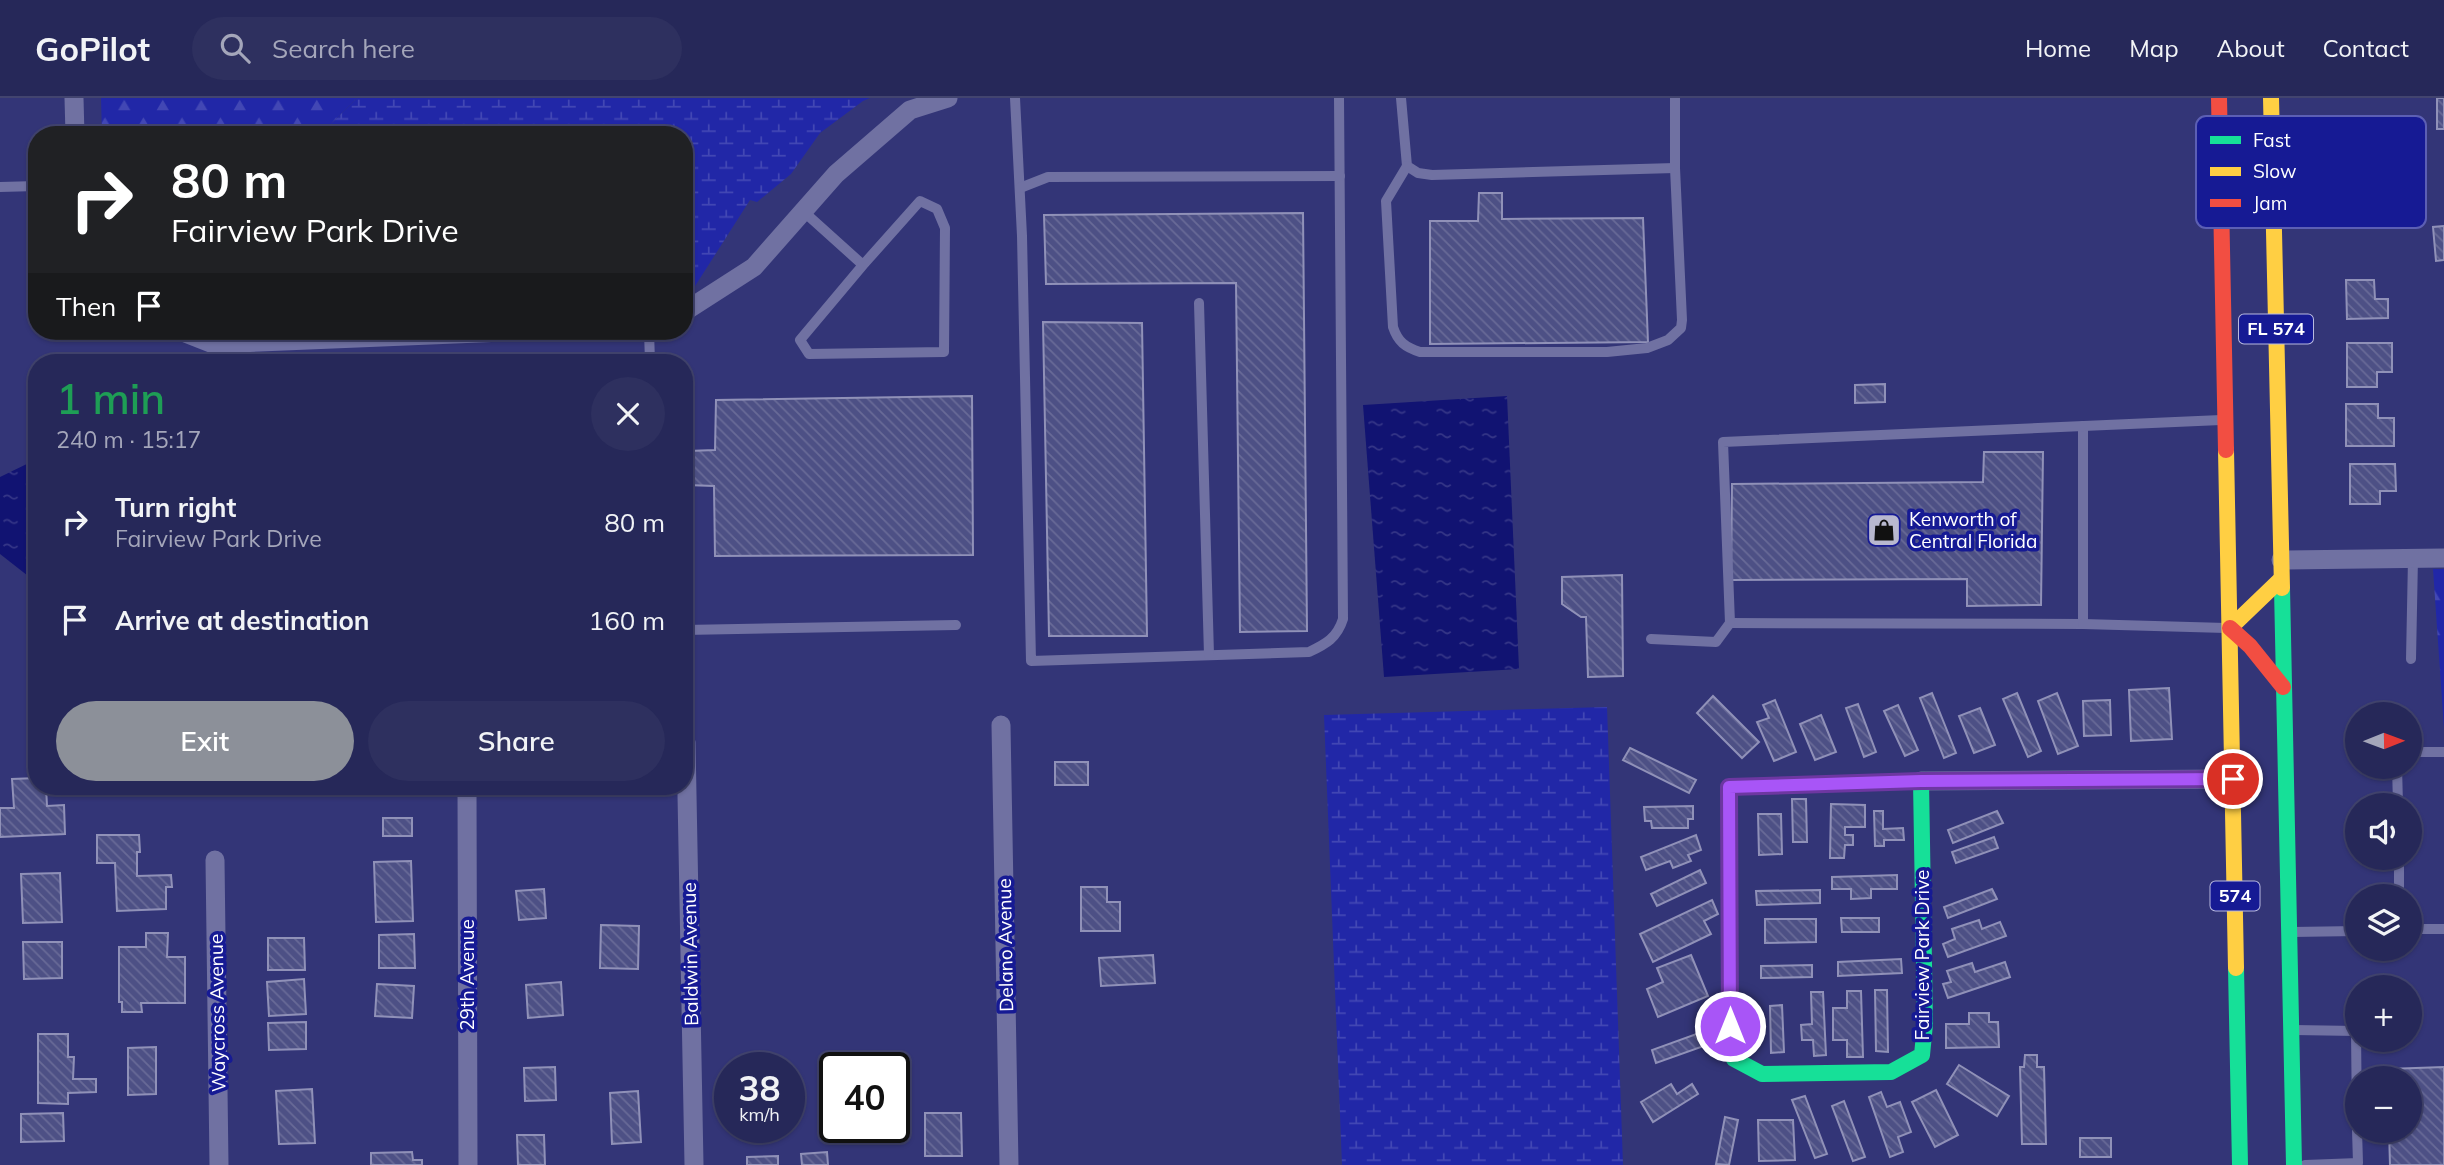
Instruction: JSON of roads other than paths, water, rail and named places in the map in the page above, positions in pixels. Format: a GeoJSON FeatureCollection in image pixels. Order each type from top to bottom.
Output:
{"type":"FeatureCollection","features":[{"type":"Feature","properties":{"kind":"main road","name":"574"},"geometry":{"type":"LineString","coordinates":[[2219,98],[2219,116]]}},
{"type":"Feature","properties":{"kind":"main road","name":"FL 574"},"geometry":{"type":"LineString","coordinates":[[2272,98],[2272,116]]}},
{"type":"Feature","properties":{"kind":"main road","name":"574"},"geometry":{"type":"LineString","coordinates":[[2221,228],[2240,1165]]}},
{"type":"Feature","properties":{"kind":"main road","name":"FL 574"},"geometry":{"type":"LineString","coordinates":[[2274,228],[2294,1165]]}},
{"type":"Feature","properties":{"kind":"main road"},"geometry":{"type":"LineString","coordinates":[[2281,570],[2230,628],[2249,646],[2283,687]]}},
{"type":"Feature","properties":{"kind":"main road","name":"Fairview Park Drive"},"geometry":{"type":"LineString","coordinates":[[1921,781],[1925,1024],[1922,1055],[1891,1072],[1762,1074],[1734,1059],[1730,1026],[1729,787],[1921,781]]}},
{"type":"Feature","properties":{"kind":"street"},"geometry":{"type":"LineString","coordinates":[[74,98],[75,126]]}},
{"type":"Feature","properties":{"kind":"street"},"geometry":{"type":"LineString","coordinates":[[693,306],[754,267],[836,174],[910,110],[948,98]]}},
{"type":"Feature","properties":{"kind":"street"},"geometry":{"type":"LineString","coordinates":[[203,340],[213,344],[310,340]]}},
{"type":"Feature","properties":{"kind":"street"},"geometry":{"type":"LineString","coordinates":[[2281,570],[2413,558],[2444,558]]}},
{"type":"Feature","properties":{"kind":"street","name":"Delano Avenue"},"geometry":{"type":"LineString","coordinates":[[1001,725],[1009,1165]]}},
{"type":"Feature","properties":{"kind":"street","name":"Fairview Park Drive"},"geometry":{"type":"LineString","coordinates":[[1921,781],[2233,779]]}},
{"type":"Feature","properties":{"kind":"street","name":"29th Avenue"},"geometry":{"type":"LineString","coordinates":[[467,795],[468,1165]]}},
{"type":"Feature","properties":{"kind":"street","name":"Baldwin Avenue"},"geometry":{"type":"LineString","coordinates":[[687,795],[694,1165]]}},
{"type":"Feature","properties":{"kind":"street","name":"Waycross Avenue"},"geometry":{"type":"LineString","coordinates":[[215,860],[219,1165]]}},
{"type":"Feature","properties":{"kind":"lane"},"geometry":{"type":"LineString","coordinates":[[1015,98],[1023,236],[1031,661],[1309,652],[1327,643],[1339,632],[1343,619],[1339,98]]}},
{"type":"Feature","properties":{"kind":"lane"},"geometry":{"type":"LineString","coordinates":[[1401,98],[1406,166],[1386,201],[1390,294],[1393,327],[1397,338],[1409,348],[1420,352],[1606,352],[1647,348],[1668,340],[1675,334],[1681,328],[1682,320],[1675,168],[1675,98]]}},
{"type":"Feature","properties":{"kind":"lane"},"geometry":{"type":"LineString","coordinates":[[1406,166],[1418,173],[1432,175],[1675,168]]}},
{"type":"Feature","properties":{"kind":"lane"},"geometry":{"type":"LineString","coordinates":[[1020,188],[1048,177],[1340,176]]}},
{"type":"Feature","properties":{"kind":"lane"},"geometry":{"type":"LineString","coordinates":[[0,187],[28,186]]}},
{"type":"Feature","properties":{"kind":"lane"},"geometry":{"type":"LineString","coordinates":[[920,201],[937,209],[945,228],[944,352],[809,354],[800,340],[863,265],[920,201]]}},
{"type":"Feature","properties":{"kind":"lane"},"geometry":{"type":"LineString","coordinates":[[803,211],[863,265]]}},
{"type":"Feature","properties":{"kind":"lane"},"geometry":{"type":"LineString","coordinates":[[1199,303],[1209,655]]}},
{"type":"Feature","properties":{"kind":"lane"},"geometry":{"type":"LineString","coordinates":[[1651,639],[1716,642],[1730,623],[1723,442],[2225,419]]}},
{"type":"Feature","properties":{"kind":"lane"},"geometry":{"type":"LineString","coordinates":[[2083,426],[2083,624]]}},
{"type":"Feature","properties":{"kind":"lane"},"geometry":{"type":"LineString","coordinates":[[2411,659],[2413,558]]}},
{"type":"Feature","properties":{"kind":"lane"},"geometry":{"type":"LineString","coordinates":[[1730,623],[2083,624],[2230,628]]}},
{"type":"Feature","properties":{"kind":"lane"},"geometry":{"type":"LineString","coordinates":[[693,630],[956,625]]}},
{"type":"Feature","properties":{"kind":"lane"},"geometry":{"type":"LineString","coordinates":[[2422,752],[2444,752]]}},
{"type":"Feature","properties":{"kind":"lane"},"geometry":{"type":"LineString","coordinates":[[2422,929],[2444,929]]}},
{"type":"Feature","properties":{"kind":"lane"},"geometry":{"type":"LineString","coordinates":[[2288,932],[2345,931]]}},
{"type":"Feature","properties":{"kind":"lane"},"geometry":{"type":"LineString","coordinates":[[2290,1030],[2356,1031],[2356,1066]]}},
{"type":"Feature","properties":{"kind":"lane"},"geometry":{"type":"LineString","coordinates":[[2305,1165],[2358,1163],[2357,1143]]}},
{"type":"Feature","properties":{"kind":"water"},"geometry":{"type":"Polygon","coordinates":[[[1507,396],[1519,669],[1384,677],[1363,405],[1507,396]]]}},
{"type":"Feature","properties":{"kind":"water"},"geometry":{"type":"Polygon","coordinates":[[[28,463],[28,576],[0,554],[0,477],[28,463]]]}},
{"type":"Feature","properties":{"kind":"place","name":"Kenworth of Central Florida"},"geometry":{"type":"Point","coordinates":[1884,530]}}]}
